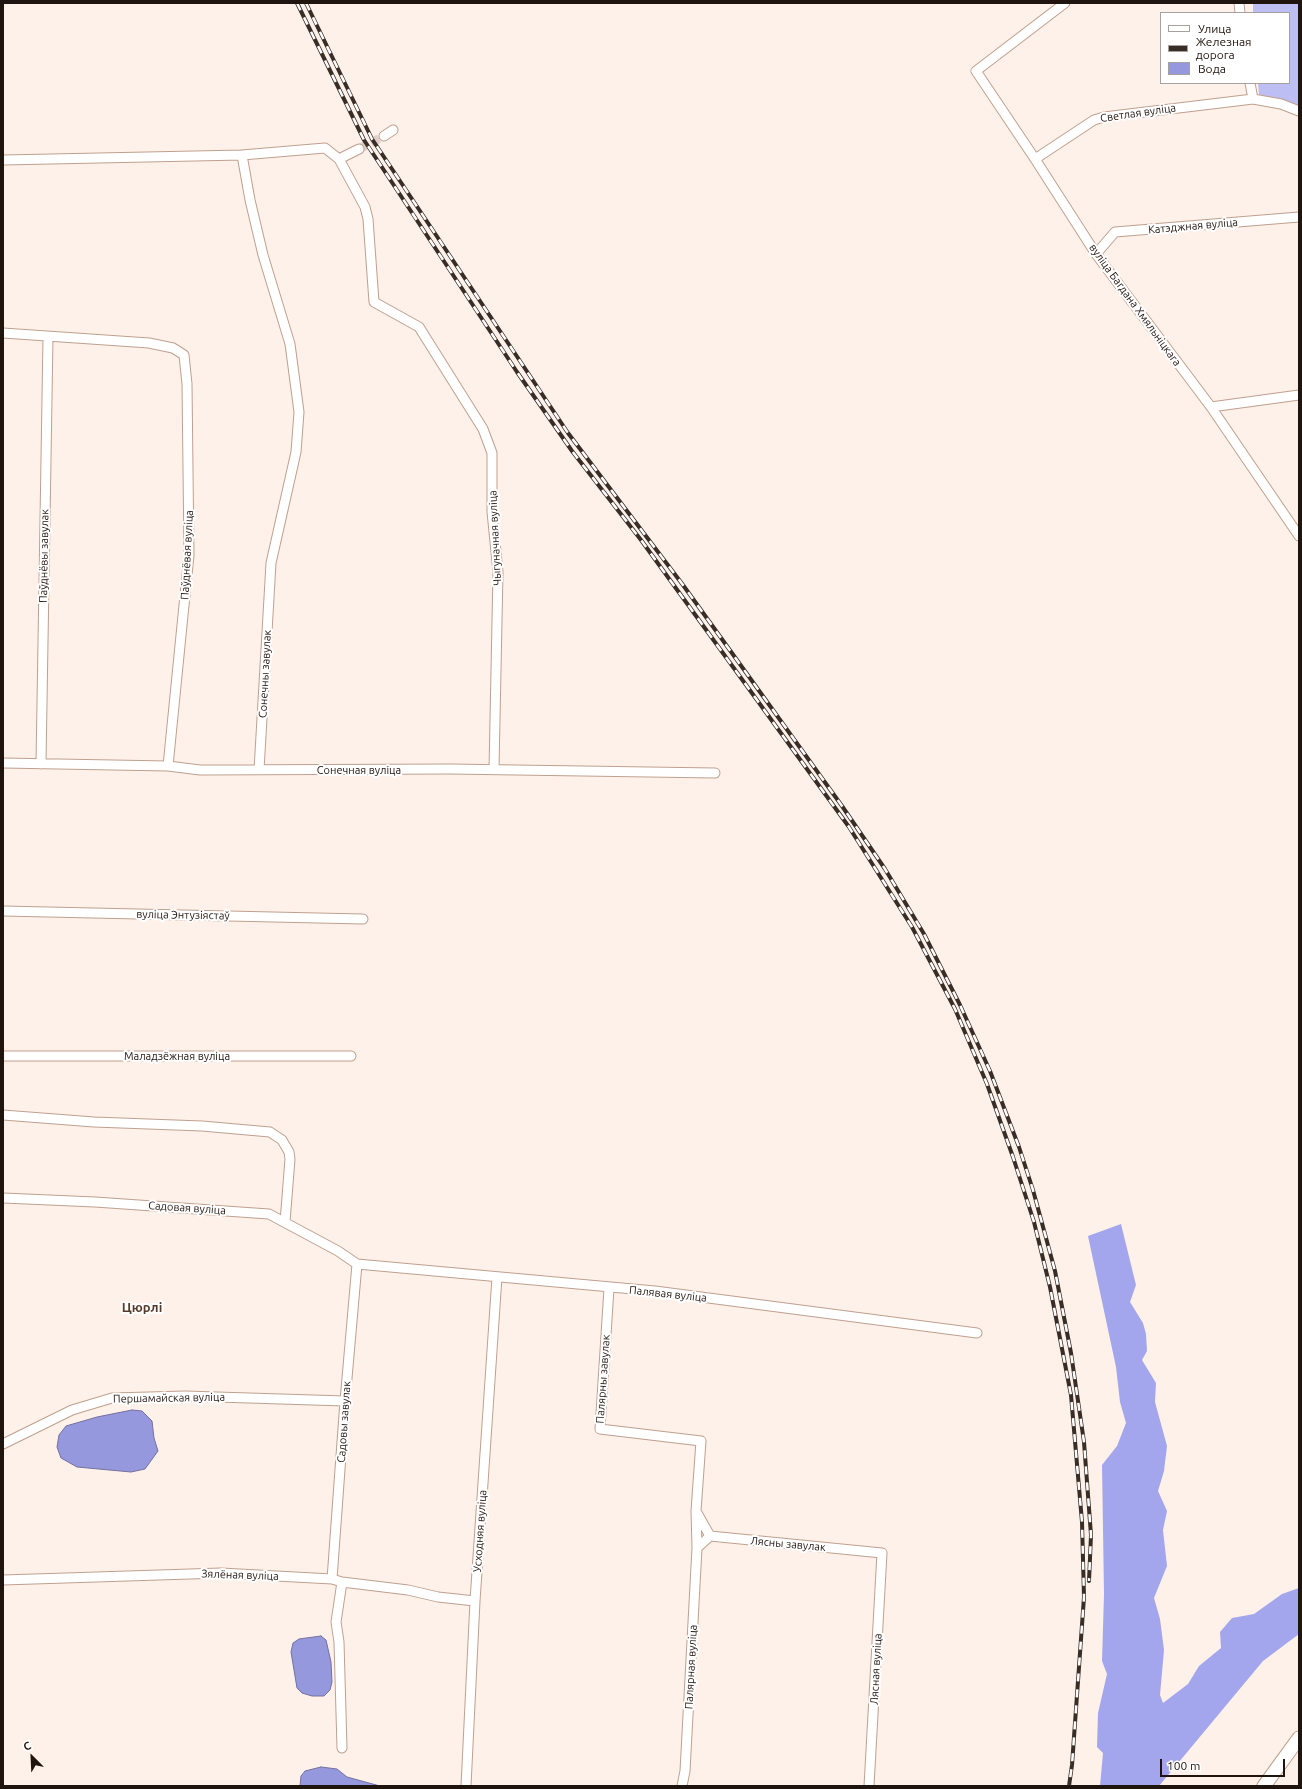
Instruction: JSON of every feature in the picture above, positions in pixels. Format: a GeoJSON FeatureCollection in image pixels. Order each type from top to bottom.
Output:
{"type":"FeatureCollection","features":[{"type":"Feature","properties":{"kind":"street","name":"вуліца Багдана Хмяльніцкага"},"geometry":{"type":"LineString","coordinates":[[1065,3],[976,71],[1036,159],[1096,254],[1211,407],[1299,536]]}},
{"type":"Feature","properties":{"kind":"street"},"geometry":{"type":"LineString","coordinates":[[1250,84],[1253,99]]}},
{"type":"Feature","properties":{"kind":"street","name":"Светлая вуліца"},"geometry":{"type":"LineString","coordinates":[[1036,159],[1094,120],[1104,117],[1253,99],[1281,104],[1299,111]]}},
{"type":"Feature","properties":{"kind":"street"},"geometry":{"type":"LineString","coordinates":[[384,136],[393,130]]}},
{"type":"Feature","properties":{"kind":"street"},"geometry":{"type":"LineString","coordinates":[[3,160],[242,155],[325,148],[339,159],[359,149]]}},
{"type":"Feature","properties":{"kind":"street","name":"Сонечны завулак"},"geometry":{"type":"LineString","coordinates":[[242,155],[250,200],[263,255],[290,344],[299,412],[296,452],[271,563],[259,770]]}},
{"type":"Feature","properties":{"kind":"street","name":"Чыгуначная вуліца"},"geometry":{"type":"LineString","coordinates":[[339,159],[365,207],[368,219],[374,302],[419,327],[483,429],[492,453],[492,512],[498,572],[494,770]]}},
{"type":"Feature","properties":{"kind":"street","name":"Катэджная вуліца"},"geometry":{"type":"LineString","coordinates":[[1096,254],[1115,232],[1299,217]]}},
{"type":"Feature","properties":{"kind":"street"},"geometry":{"type":"LineString","coordinates":[[3,333],[48,337]]}},
{"type":"Feature","properties":{"kind":"street","name":"Паўднёвы завулак"},"geometry":{"type":"LineString","coordinates":[[40,764],[48,337]]}},
{"type":"Feature","properties":{"kind":"street","name":"Паўднёвая вуліца"},"geometry":{"type":"LineString","coordinates":[[48,337],[149,343],[173,348],[184,355],[190,519],[189,554],[168,766]]}},
{"type":"Feature","properties":{"kind":"street"},"geometry":{"type":"LineString","coordinates":[[1211,407],[1299,395]]}},
{"type":"Feature","properties":{"kind":"street","name":"Сонечная вуліца"},"geometry":{"type":"LineString","coordinates":[[3,763],[168,766],[200,770],[494,770],[715,773]]}},
{"type":"Feature","properties":{"kind":"street","name":"вуліца Энтузіястаў"},"geometry":{"type":"LineString","coordinates":[[3,911],[364,919]]}},
{"type":"Feature","properties":{"kind":"street","name":"Маладзёжная вуліца"},"geometry":{"type":"LineString","coordinates":[[3,1056],[351,1056]]}},
{"type":"Feature","properties":{"kind":"street"},"geometry":{"type":"LineString","coordinates":[[3,1115],[94,1122],[202,1126],[270,1132],[282,1140],[289,1152],[290,1160],[285,1222]]}},
{"type":"Feature","properties":{"kind":"street","name":"Садовая вуліца"},"geometry":{"type":"LineString","coordinates":[[3,1198],[95,1202],[269,1214],[338,1251],[358,1264]]}},
{"type":"Feature","properties":{"kind":"street","name":"Палявая вуліца"},"geometry":{"type":"LineString","coordinates":[[358,1264],[655,1291],[977,1333]]}},
{"type":"Feature","properties":{"kind":"street","name":"Садовы завулак"},"geometry":{"type":"LineString","coordinates":[[332,1579],[345,1401],[358,1264]]}},
{"type":"Feature","properties":{"kind":"street","name":"Усходняя вуліца"},"geometry":{"type":"LineString","coordinates":[[466,1786],[475,1601],[497,1277]]}},
{"type":"Feature","properties":{"kind":"street","name":"Палярны завулак"},"geometry":{"type":"LineString","coordinates":[[609,1288],[600,1429],[701,1441],[696,1511],[697,1548]]}},
{"type":"Feature","properties":{"kind":"street","name":"Першамайская вуліца"},"geometry":{"type":"LineString","coordinates":[[3,1444],[72,1410],[112,1398],[186,1396],[345,1401]]}},
{"type":"Feature","properties":{"kind":"street"},"geometry":{"type":"LineString","coordinates":[[696,1511],[710,1536],[697,1548]]}},
{"type":"Feature","properties":{"kind":"street","name":"Лясны завулак"},"geometry":{"type":"LineString","coordinates":[[710,1536],[882,1553]]}},
{"type":"Feature","properties":{"kind":"street","name":"Палярная вуліца"},"geometry":{"type":"LineString","coordinates":[[682,1786],[685,1771],[697,1548]]}},
{"type":"Feature","properties":{"kind":"street","name":"Лясная вуліца"},"geometry":{"type":"LineString","coordinates":[[869,1786],[882,1553]]}},
{"type":"Feature","properties":{"kind":"street","name":"Зялёная вуліца"},"geometry":{"type":"LineString","coordinates":[[3,1580],[221,1573],[332,1579],[342,1582],[408,1590],[438,1598],[475,1601]]}},
{"type":"Feature","properties":{"kind":"street"},"geometry":{"type":"LineString","coordinates":[[342,1582],[336,1622],[339,1642],[342,1748]]}},
{"type":"Feature","properties":{"kind":"street"},"geometry":{"type":"LineString","coordinates":[[1264,1786],[1299,1738]]}},
{"type":"Feature","properties":{"kind":"shaded area"},"geometry":{"type":"Polygon","coordinates":[[[1253,3],[1299,3],[1299,112],[1283,100],[1259,95],[1258,84],[1290,84],[1290,12],[1253,12],[1253,3]]]}},
{"type":"Feature","properties":{"kind":"shaded area"},"geometry":{"type":"Polygon","coordinates":[[[1121,1224],[1136,1285],[1130,1302],[1143,1323],[1146,1334],[1147,1351],[1142,1360],[1156,1383],[1155,1402],[1167,1446],[1164,1471],[1158,1491],[1167,1511],[1163,1530],[1167,1566],[1154,1598],[1160,1619],[1164,1650],[1160,1695],[1163,1703],[1188,1684],[1199,1666],[1221,1648],[1220,1632],[1232,1618],[1254,1614],[1282,1594],[1299,1588],[1299,1634],[1263,1661],[1159,1786],[1100,1786],[1103,1753],[1097,1747],[1098,1713],[1107,1674],[1102,1661],[1104,1594],[1102,1465],[1117,1446],[1126,1423],[1120,1402],[1116,1367],[1088,1236],[1121,1224]]]}},
{"type":"Feature","properties":{"kind":"water"},"geometry":{"type":"Polygon","coordinates":[[[132,1410],[142,1411],[152,1421],[154,1438],[158,1451],[145,1469],[131,1472],[77,1467],[61,1458],[57,1447],[59,1435],[66,1426],[97,1417],[132,1410]]]}},
{"type":"Feature","properties":{"kind":"water"},"geometry":{"type":"Polygon","coordinates":[[[321,1636],[326,1640],[331,1662],[332,1682],[330,1690],[324,1696],[312,1696],[302,1693],[297,1688],[291,1652],[293,1643],[299,1639],[321,1636]]]}},
{"type":"Feature","properties":{"kind":"water"},"geometry":{"type":"Polygon","coordinates":[[[321,1767],[337,1769],[347,1777],[380,1786],[300,1786],[301,1776],[305,1771],[321,1767]]]}},
{"type":"Feature","properties":{"kind":"tunnel"},"geometry":{"type":"LineString","coordinates":[[359,149],[384,136]]}},
{"type":"Feature","properties":{"kind":"railway"},"geometry":{"type":"LineString","coordinates":[[297,3],[364,140],[517,372],[572,451],[641,540],[849,827],[912,927],[955,1009],[987,1084],[1034,1222],[1050,1287],[1071,1395],[1082,1522],[1084,1597],[1072,1765],[1069,1786]]}},
{"type":"Feature","properties":{"kind":"railway"},"geometry":{"type":"LineString","coordinates":[[306,3],[372,139],[568,433],[683,585],[842,806],[885,869],[924,934],[960,1005],[990,1071],[1019,1147],[1033,1190],[1055,1271],[1071,1353],[1084,1442],[1091,1535],[1089,1581]]}},
{"type":"Feature","properties":{"kind":"district","name":"Цюрлі"},"geometry":{"type":"Point","coordinates":[142,1308]}}]}
